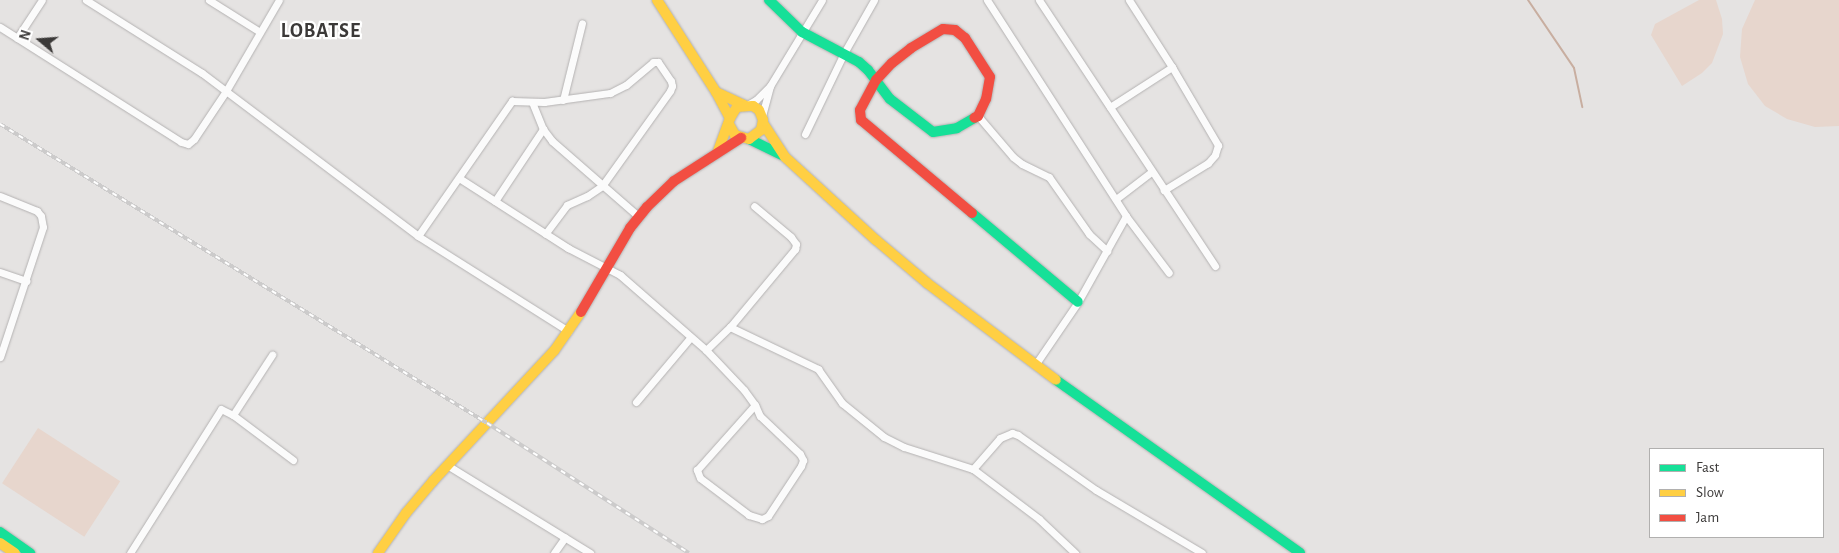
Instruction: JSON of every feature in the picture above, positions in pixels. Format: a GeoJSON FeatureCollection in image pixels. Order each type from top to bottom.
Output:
{"type":"FeatureCollection","features":[{"type":"Feature","properties":{"kind":"main road"},"geometry":{"type":"LineString","coordinates":[[657,0],[716,92],[731,130],[785,156]]}},
{"type":"Feature","properties":{"kind":"main road"},"geometry":{"type":"LineString","coordinates":[[769,0],[802,32],[844,53],[864,66],[876,80],[890,99],[923,126],[934,132],[957,128],[978,116],[988,92],[990,77],[965,38],[955,30],[943,30],[924,40],[892,63],[876,80],[860,110],[859,116],[864,124],[1078,302]]}},
{"type":"Feature","properties":{"kind":"main road"},"geometry":{"type":"LineString","coordinates":[[716,92],[759,110],[771,138],[785,156],[906,265],[980,325],[1300,553]]}},
{"type":"Feature","properties":{"kind":"main road"},"geometry":{"type":"LineString","coordinates":[[718,151],[732,112],[745,105]]}},
{"type":"Feature","properties":{"kind":"main road"},"geometry":{"type":"LineString","coordinates":[[378,553],[406,513],[447,465],[532,377],[568,331],[638,217],[674,181],[718,151],[761,130],[763,120]]}},
{"type":"Feature","properties":{"kind":"main road"},"geometry":{"type":"LineString","coordinates":[[0,532],[30,553]]}},
{"type":"Feature","properties":{"kind":"main road"},"geometry":{"type":"LineString","coordinates":[[0,542],[15,553]]}},
{"type":"Feature","properties":{"kind":"street"},"geometry":{"type":"LineString","coordinates":[[17,38],[42,0]]}},
{"type":"Feature","properties":{"kind":"street"},"geometry":{"type":"LineString","coordinates":[[86,0],[202,73],[418,236],[568,331]]}},
{"type":"Feature","properties":{"kind":"street"},"geometry":{"type":"LineString","coordinates":[[209,0],[260,32]]}},
{"type":"Feature","properties":{"kind":"street"},"geometry":{"type":"LineString","coordinates":[[0,28],[184,144],[188,144],[194,139],[226,91],[279,0]]}},
{"type":"Feature","properties":{"kind":"street"},"geometry":{"type":"LineString","coordinates":[[763,120],[770,86],[822,0]]}},
{"type":"Feature","properties":{"kind":"street"},"geometry":{"type":"LineString","coordinates":[[805,134],[844,53],[874,0]]}},
{"type":"Feature","properties":{"kind":"street"},"geometry":{"type":"LineString","coordinates":[[987,0],[1126,216],[1169,273]]}},
{"type":"Feature","properties":{"kind":"street"},"geometry":{"type":"LineString","coordinates":[[1039,0],[1151,172],[1215,266]]}},
{"type":"Feature","properties":{"kind":"street"},"geometry":{"type":"LineString","coordinates":[[1129,0],[1172,67],[1218,145],[1215,155],[1208,163],[1164,190]]}},
{"type":"Feature","properties":{"kind":"street"},"geometry":{"type":"LineString","coordinates":[[564,100],[582,23]]}},
{"type":"Feature","properties":{"kind":"street"},"geometry":{"type":"LineString","coordinates":[[418,236],[508,105],[517,99],[532,102],[564,100],[594,97],[619,90],[655,61],[671,80],[672,86],[670,91],[602,186],[587,196],[567,205],[545,234]]}},
{"type":"Feature","properties":{"kind":"street"},"geometry":{"type":"LineString","coordinates":[[1110,107],[1172,67]]}},
{"type":"Feature","properties":{"kind":"street"},"geometry":{"type":"LineString","coordinates":[[745,105],[770,86]]}},
{"type":"Feature","properties":{"kind":"street"},"geometry":{"type":"LineString","coordinates":[[532,102],[543,129],[552,141],[638,217]]}},
{"type":"Feature","properties":{"kind":"street"},"geometry":{"type":"LineString","coordinates":[[978,116],[1013,158],[1049,177],[1089,234],[1107,251]]}},
{"type":"Feature","properties":{"kind":"street"},"geometry":{"type":"LineString","coordinates":[[494,201],[543,129]]}},
{"type":"Feature","properties":{"kind":"street"},"geometry":{"type":"LineString","coordinates":[[1116,199],[1151,172]]}},
{"type":"Feature","properties":{"kind":"street"},"geometry":{"type":"LineString","coordinates":[[459,178],[545,234],[625,279],[690,338],[706,350],[744,390],[755,406],[763,419],[800,454],[803,460],[802,466],[768,516],[762,519],[749,515],[700,478],[697,473],[700,465],[755,406]]}},
{"type":"Feature","properties":{"kind":"street"},"geometry":{"type":"LineString","coordinates":[[0,196],[31,208],[41,216],[43,221],[42,234],[0,358]]}},
{"type":"Feature","properties":{"kind":"street"},"geometry":{"type":"LineString","coordinates":[[706,350],[730,327],[792,254],[796,244],[792,237],[754,206]]}},
{"type":"Feature","properties":{"kind":"street"},"geometry":{"type":"LineString","coordinates":[[1035,365],[1078,302],[1126,216]]}},
{"type":"Feature","properties":{"kind":"street"},"geometry":{"type":"LineString","coordinates":[[0,272],[26,281]]}},
{"type":"Feature","properties":{"kind":"street"},"geometry":{"type":"LineString","coordinates":[[730,327],[818,370],[842,403],[884,437],[904,447],[973,470],[1040,519],[1075,553]]}},
{"type":"Feature","properties":{"kind":"street"},"geometry":{"type":"LineString","coordinates":[[636,402],[690,338]]}},
{"type":"Feature","properties":{"kind":"street"},"geometry":{"type":"LineString","coordinates":[[233,415],[272,355]]}},
{"type":"Feature","properties":{"kind":"street"},"geometry":{"type":"LineString","coordinates":[[130,553],[218,412],[223,409],[293,460]]}},
{"type":"Feature","properties":{"kind":"street"},"geometry":{"type":"LineString","coordinates":[[973,470],[1000,438],[1012,433],[1018,435],[1096,490],[1202,553]]}},
{"type":"Feature","properties":{"kind":"street"},"geometry":{"type":"LineString","coordinates":[[447,465],[590,553]]}},
{"type":"Feature","properties":{"kind":"street"},"geometry":{"type":"LineString","coordinates":[[554,553],[565,537]]}},
{"type":"Feature","properties":{"kind":"shaded area"},"geometry":{"type":"Polygon","coordinates":[[[1699,0],[1716,0],[1722,19],[1723,34],[1712,63],[1702,73],[1682,86],[1651,35],[1655,24],[1699,0]]]}},
{"type":"Feature","properties":{"kind":"shaded area"},"geometry":{"type":"Polygon","coordinates":[[[1755,0],[1839,0],[1839,126],[1815,127],[1787,119],[1765,106],[1748,84],[1740,57],[1742,29],[1755,0]]]}},
{"type":"Feature","properties":{"kind":"shaded area"},"geometry":{"type":"Polygon","coordinates":[[[38,428],[120,481],[84,537],[2,483],[38,428]]]}},
{"type":"Feature","properties":{"kind":"waterway"},"geometry":{"type":"LineString","coordinates":[[1528,0],[1574,68],[1582,107]]}},
{"type":"Feature","properties":{"kind":"railway"},"geometry":{"type":"LineString","coordinates":[[0,124],[487,423],[689,553]]}},
{"type":"Feature","properties":{"kind":"traffic: fast"},"geometry":{"type":"LineString","coordinates":[[769,0],[802,32],[859,62],[868,70],[890,99],[933,132],[957,128],[974,118]]}},
{"type":"Feature","properties":{"kind":"traffic: fast"},"geometry":{"type":"LineString","coordinates":[[749,139],[782,155]]}},
{"type":"Feature","properties":{"kind":"traffic: fast"},"geometry":{"type":"LineString","coordinates":[[972,213],[1078,302]]}},
{"type":"Feature","properties":{"kind":"traffic: fast"},"geometry":{"type":"LineString","coordinates":[[1056,380],[1300,553]]}},
{"type":"Feature","properties":{"kind":"traffic: fast"},"geometry":{"type":"LineString","coordinates":[[0,532],[30,553]]}},
{"type":"Feature","properties":{"kind":"traffic: slow"},"geometry":{"type":"LineString","coordinates":[[657,0],[716,92],[730,118]]}},
{"type":"Feature","properties":{"kind":"traffic: slow"},"geometry":{"type":"LineString","coordinates":[[716,92],[744,105]]}},
{"type":"Feature","properties":{"kind":"traffic: slow"},"geometry":{"type":"LineString","coordinates":[[718,151],[730,118],[737,107],[753,106],[759,110],[763,120],[761,130],[749,139],[735,135],[729,124]]}},
{"type":"Feature","properties":{"kind":"traffic: slow"},"geometry":{"type":"LineString","coordinates":[[763,123],[785,157],[876,240],[927,283],[1056,380]]}},
{"type":"Feature","properties":{"kind":"traffic: slow"},"geometry":{"type":"LineString","coordinates":[[378,553],[406,513],[433,481],[554,351],[581,312]]}},
{"type":"Feature","properties":{"kind":"traffic: slow"},"geometry":{"type":"LineString","coordinates":[[0,543],[15,553]]}},
{"type":"Feature","properties":{"kind":"traffic: jam"},"geometry":{"type":"LineString","coordinates":[[972,213],[861,120],[860,110],[876,80],[892,63],[911,48],[943,29],[955,30],[965,38],[990,77],[986,99],[978,116],[974,118]]}},
{"type":"Feature","properties":{"kind":"traffic: jam"},"geometry":{"type":"LineString","coordinates":[[581,312],[630,228],[647,207],[674,181],[741,138]]}},
{"type":"Feature","properties":{"kind":"district","name":"LOBATSE"},"geometry":{"type":"Point","coordinates":[321,31]}}]}
